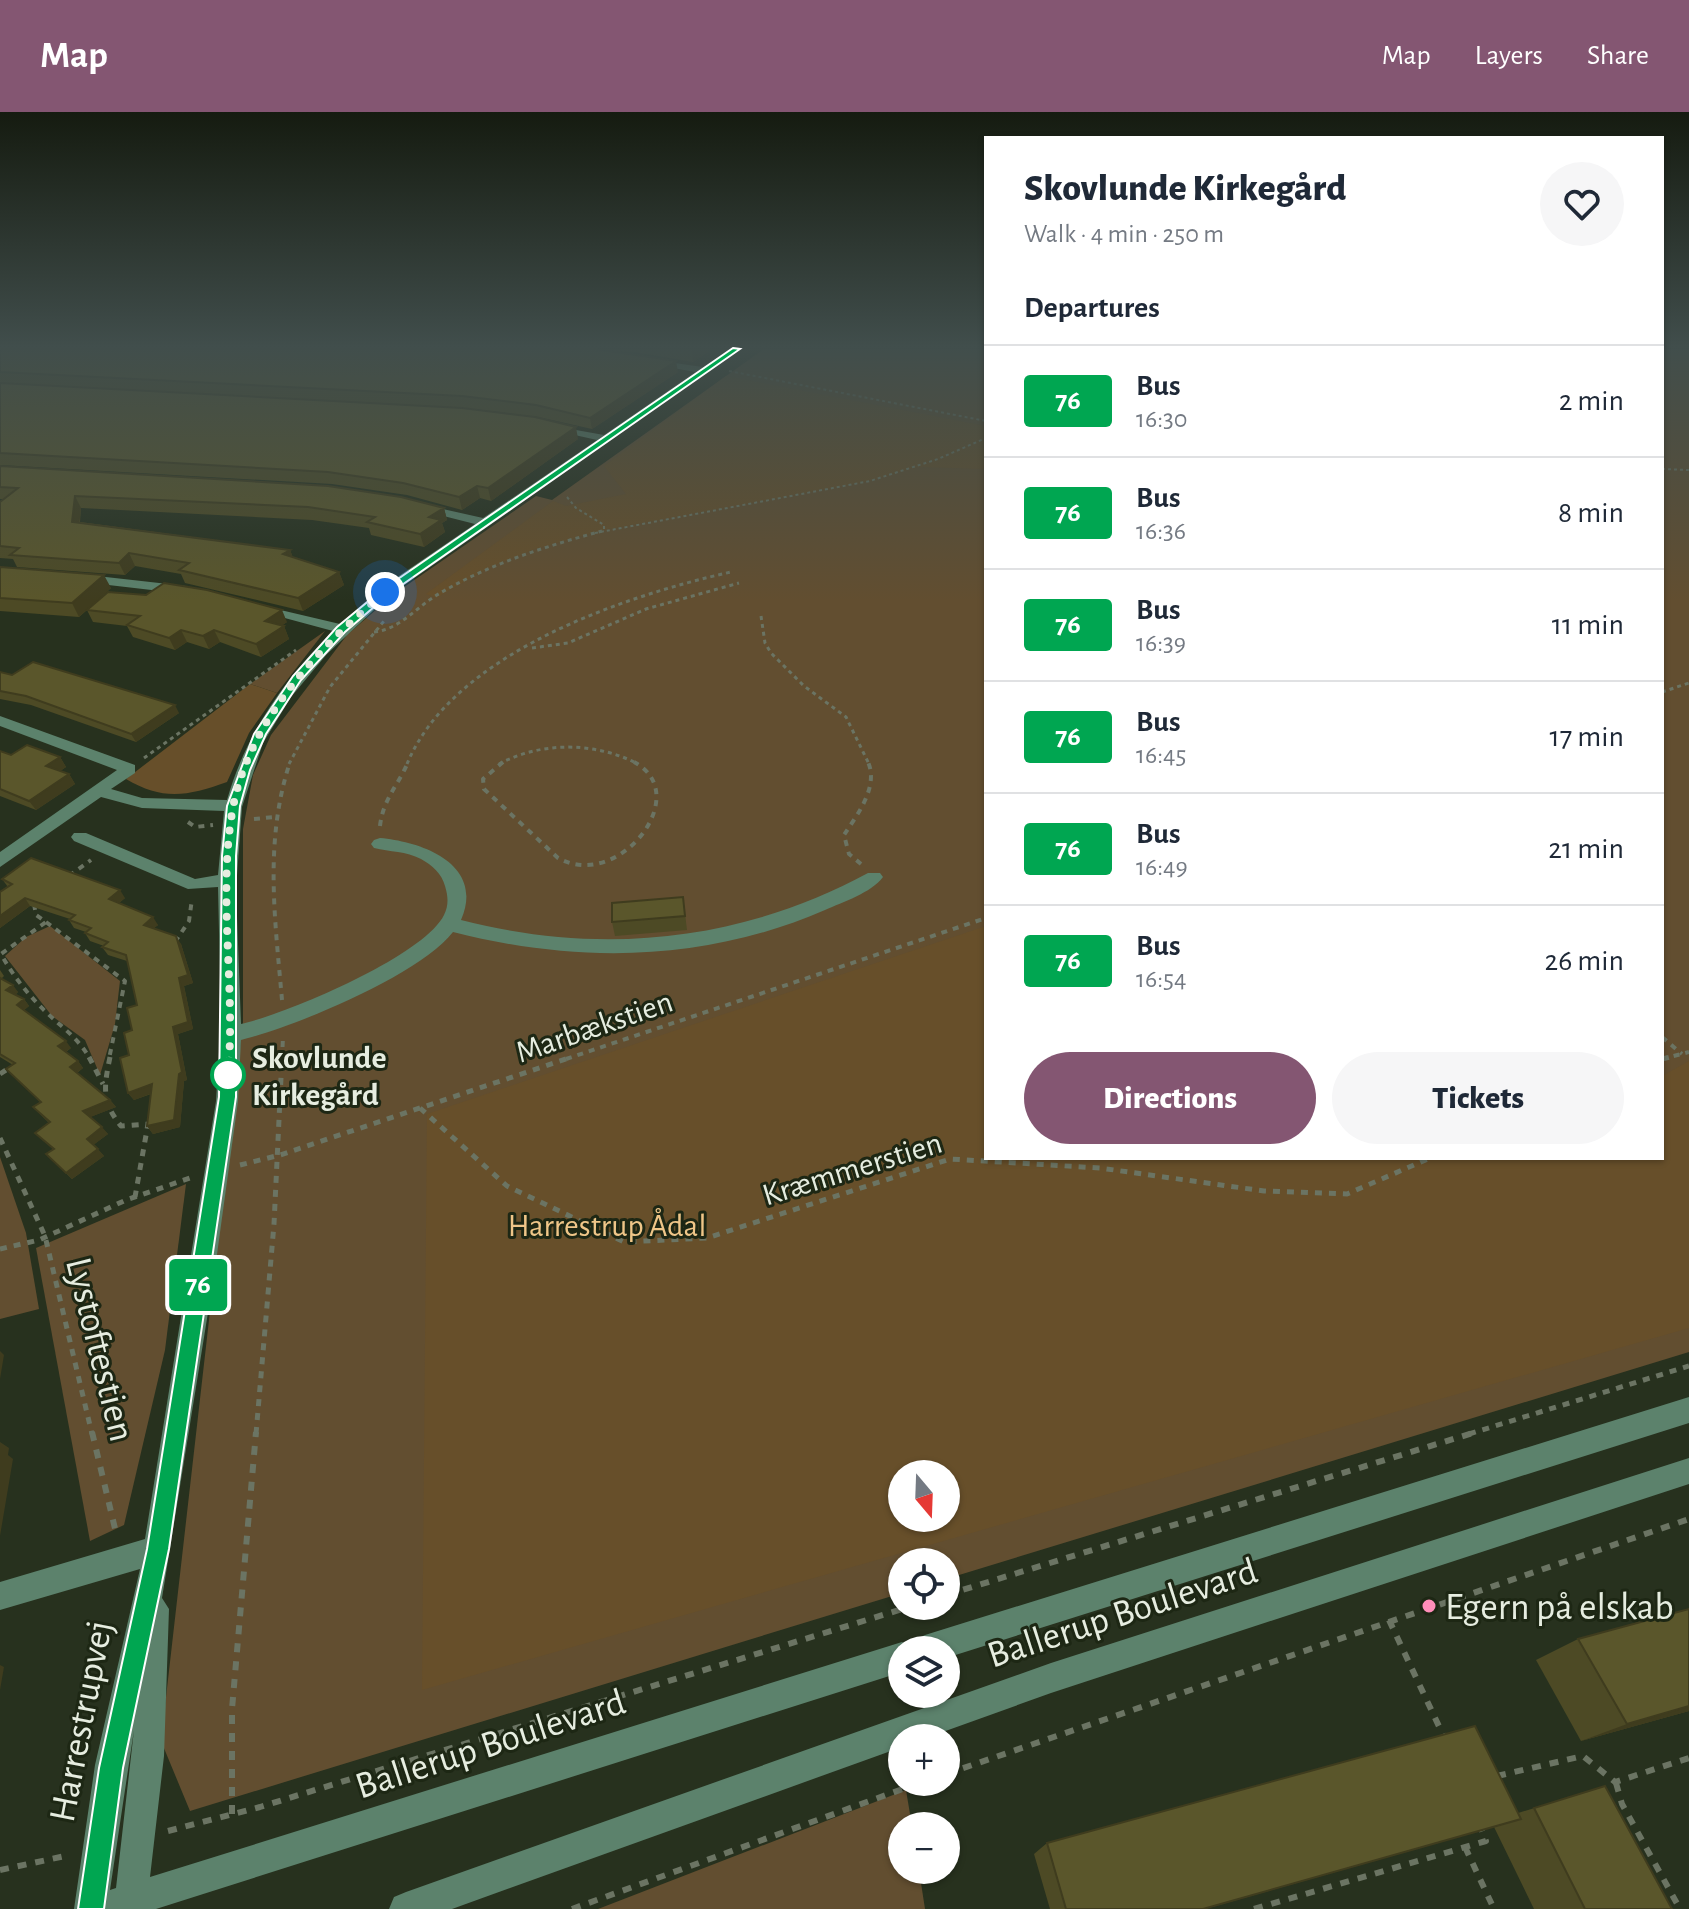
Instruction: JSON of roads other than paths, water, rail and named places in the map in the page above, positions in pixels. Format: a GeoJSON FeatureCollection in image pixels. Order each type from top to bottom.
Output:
{"type":"FeatureCollection","features":[{"type":"Feature","properties":{"kind":"street"},"geometry":{"type":"LineString","coordinates":[[580,433],[606,439]]}},
{"type":"Feature","properties":{"kind":"street","name":"Harrestrupvej"},"geometry":{"type":"LineString","coordinates":[[91,1909],[111,1768],[158,1549],[228,1097],[229,879],[234,806],[260,734],[335,628],[616,433]]}},
{"type":"Feature","properties":{"kind":"street"},"geometry":{"type":"LineString","coordinates":[[406,502],[486,523]]}},
{"type":"Feature","properties":{"kind":"street"},"geometry":{"type":"LineString","coordinates":[[59,577],[201,592]]}},
{"type":"Feature","properties":{"kind":"street"},"geometry":{"type":"LineString","coordinates":[[242,602],[335,628]]}},
{"type":"Feature","properties":{"kind":"street"},"geometry":{"type":"LineString","coordinates":[[0,721],[129,769],[0,861]]}},
{"type":"Feature","properties":{"kind":"street"},"geometry":{"type":"LineString","coordinates":[[97,791],[142,803],[234,806]]}},
{"type":"Feature","properties":{"kind":"street"},"geometry":{"type":"LineString","coordinates":[[80,837],[194,885],[229,879]]}},
{"type":"Feature","properties":{"kind":"street"},"geometry":{"type":"LineString","coordinates":[[230,1035],[284,1021],[417,955],[449,924],[456,909],[456,886],[444,864],[423,851],[380,844]]}},
{"type":"Feature","properties":{"kind":"street"},"geometry":{"type":"LineString","coordinates":[[449,924],[544,944],[594,948],[650,944],[772,921],[849,893],[874,877]]}},
{"type":"Feature","properties":{"kind":"street","name":"Ballerup Boulevard"},"geometry":{"type":"LineString","coordinates":[[960,1639],[1689,1410]]}},
{"type":"Feature","properties":{"kind":"street","name":"Ballerup Boulevard"},"geometry":{"type":"LineString","coordinates":[[406,1909],[1051,1678],[1689,1471]]}},
{"type":"Feature","properties":{"kind":"street","name":"Harrestrupvej"},"geometry":{"type":"LineString","coordinates":[[122,1906],[148,1756],[158,1549]]}},
{"type":"Feature","properties":{"kind":"street"},"geometry":{"type":"LineString","coordinates":[[0,1596],[158,1549]]}},
{"type":"Feature","properties":{"kind":"street","name":"Ballerup Boulevard"},"geometry":{"type":"LineString","coordinates":[[122,1906],[888,1661]]}},
{"type":"Feature","properties":{"kind":"place","name":"Skovlunde Kirkegård"},"geometry":{"type":"Point","coordinates":[228,1075]}},
{"type":"Feature","properties":{"kind":"place","name":"Egern på elskab"},"geometry":{"type":"Point","coordinates":[1429,1606]}},
{"type":"Feature","properties":{"kind":"park label","name":"Harrestrup Ådal"},"geometry":{"type":"Point","coordinates":[607,1225]}}]}
